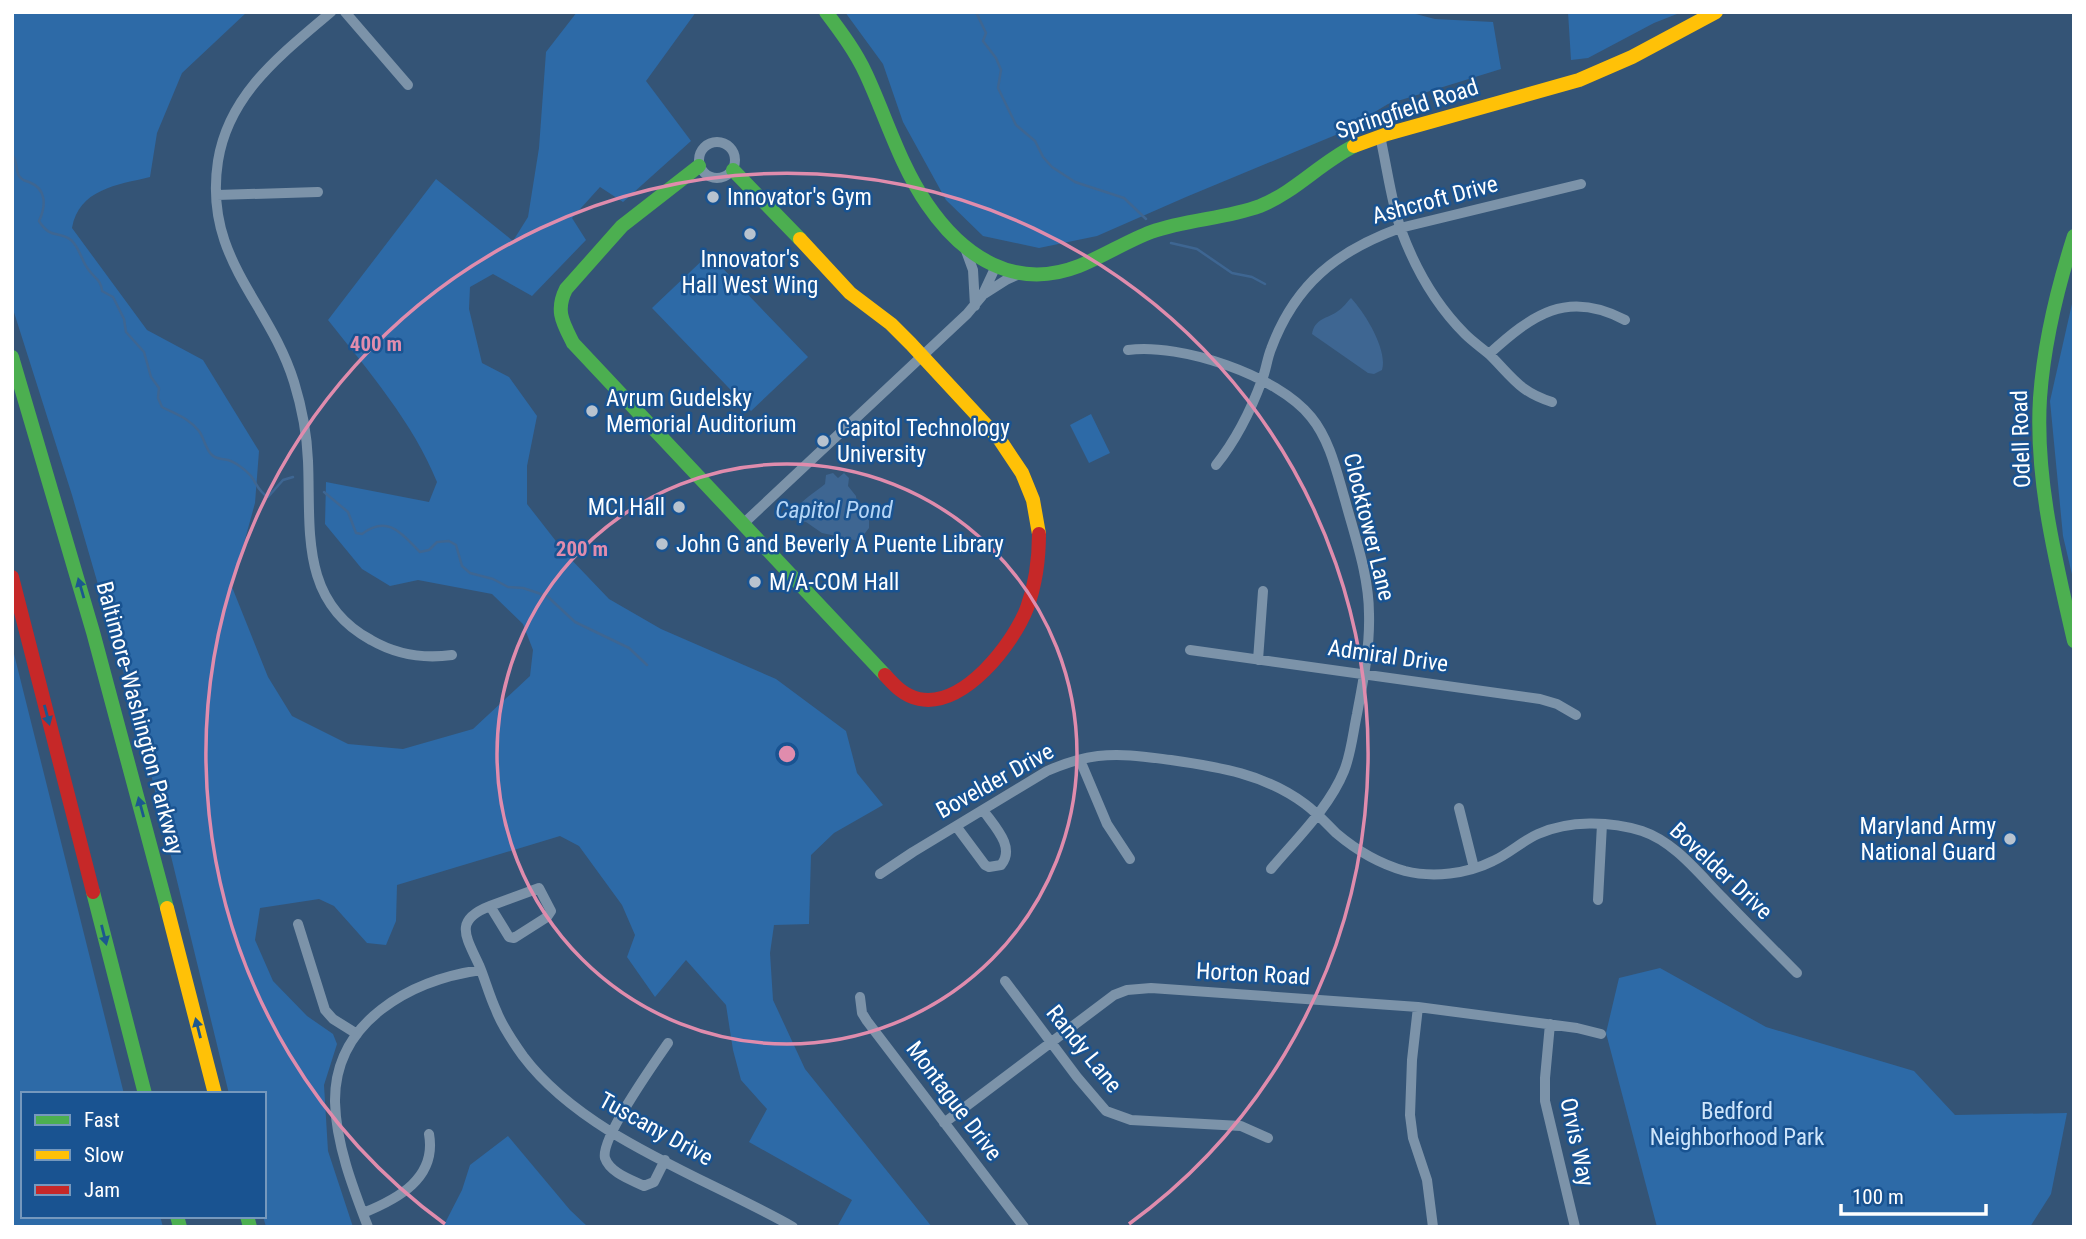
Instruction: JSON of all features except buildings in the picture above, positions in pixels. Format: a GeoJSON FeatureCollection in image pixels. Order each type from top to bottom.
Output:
{"type":"FeatureCollection","features":[{"type":"Feature","properties":{"kind":"main road","name":"Springfield Road"},"geometry":{"type":"LineString","coordinates":[[825,12],[851,47],[865,72],[897,145],[928,206],[947,231],[965,248],[996,267],[1022,273],[1052,274],[1074,269],[1164,227],[1249,210],[1274,199],[1334,156],[1380,136],[1550,89],[1602,71],[1716,12]]}},
{"type":"Feature","properties":{"kind":"main road"},"geometry":{"type":"LineString","coordinates":[[699,166],[634,216],[608,240],[566,289],[562,297],[560,316],[568,336],[899,690],[910,698],[928,701],[952,694],[984,670],[1014,635],[1030,600],[1039,556],[1036,514],[1022,473],[1009,453],[895,327],[850,292],[733,170]]}},
{"type":"Feature","properties":{"kind":"main road","name":"Odell Road"},"geometry":{"type":"LineString","coordinates":[[2074,236],[2052,314],[2042,368],[2040,451],[2057,570],[2074,641]]}},
{"type":"Feature","properties":{"kind":"main road","name":"Baltimore-Washington Parkway"},"geometry":{"type":"LineString","coordinates":[[12,357],[96,639],[214,1092]]}},
{"type":"Feature","properties":{"kind":"main road"},"geometry":{"type":"LineString","coordinates":[[12,577],[144,1092]]}},
{"type":"Feature","properties":{"kind":"street"},"geometry":{"type":"LineString","coordinates":[[331,12],[274,61],[244,95],[218,160],[218,216],[227,251],[241,281],[277,342],[299,400],[308,458],[309,542],[312,561],[323,591],[333,607],[355,629],[380,646],[422,657],[452,654]]}},
{"type":"Feature","properties":{"kind":"street"},"geometry":{"type":"LineString","coordinates":[[345,12],[408,85]]}},
{"type":"Feature","properties":{"kind":"street"},"geometry":{"type":"LineString","coordinates":[[1380,136],[1400,228],[1430,289],[1464,333],[1489,354],[1520,387],[1535,397],[1552,402]]}},
{"type":"Feature","properties":{"kind":"street"},"geometry":{"type":"LineString","coordinates":[[720,142],[734,152],[733,170],[723,178],[706,175],[699,166],[700,154],[708,144],[720,142]]}},
{"type":"Feature","properties":{"kind":"street","name":"Ashcroft Drive"},"geometry":{"type":"LineString","coordinates":[[1216,465],[1233,443],[1262,381],[1280,326],[1309,281],[1329,265],[1364,243],[1400,228],[1581,184]]}},
{"type":"Feature","properties":{"kind":"street"},"geometry":{"type":"LineString","coordinates":[[217,195],[318,192]]}},
{"type":"Feature","properties":{"kind":"street"},"geometry":{"type":"LineString","coordinates":[[965,248],[973,270],[975,306]]}},
{"type":"Feature","properties":{"kind":"street"},"geometry":{"type":"LineString","coordinates":[[743,524],[975,306],[996,267]]}},
{"type":"Feature","properties":{"kind":"street"},"geometry":{"type":"LineString","coordinates":[[982,296],[1022,273]]}},
{"type":"Feature","properties":{"kind":"street"},"geometry":{"type":"LineString","coordinates":[[1489,354],[1527,322],[1553,309],[1590,307],[1625,320]]}},
{"type":"Feature","properties":{"kind":"street","name":"Clocktower Lane"},"geometry":{"type":"LineString","coordinates":[[1128,350],[1144,348],[1184,353],[1278,388],[1297,402],[1322,433],[1340,481],[1368,592],[1369,635],[1364,673],[1345,769],[1334,791],[1317,814],[1271,869]]}},
{"type":"Feature","properties":{"kind":"street"},"geometry":{"type":"LineString","coordinates":[[1258,660],[1262,591]]}},
{"type":"Feature","properties":{"kind":"street","name":"Admiral Drive"},"geometry":{"type":"LineString","coordinates":[[1190,650],[1540,698],[1576,715]]}},
{"type":"Feature","properties":{"kind":"street","name":"Bovelder Drive"},"geometry":{"type":"LineString","coordinates":[[880,874],[1047,771],[1080,760],[1104,756],[1141,756],[1227,769],[1273,784],[1317,814],[1355,847],[1395,868],[1432,875],[1474,868],[1493,861],[1547,830],[1574,825],[1615,824],[1643,832],[1668,846],[1696,870],[1797,973]]}},
{"type":"Feature","properties":{"kind":"street"},"geometry":{"type":"LineString","coordinates":[[1080,760],[1107,824],[1130,859]]}},
{"type":"Feature","properties":{"kind":"street"},"geometry":{"type":"LineString","coordinates":[[1459,808],[1474,868]]}},
{"type":"Feature","properties":{"kind":"street"},"geometry":{"type":"LineString","coordinates":[[956,826],[985,865],[1001,865],[1006,859],[1007,849],[983,810]]}},
{"type":"Feature","properties":{"kind":"street"},"geometry":{"type":"LineString","coordinates":[[1598,900],[1602,824]]}},
{"type":"Feature","properties":{"kind":"street"},"geometry":{"type":"LineString","coordinates":[[538,888],[551,911],[547,917],[514,938],[509,937],[490,906],[538,888]]}},
{"type":"Feature","properties":{"kind":"street","name":"Tuscany Drive"},"geometry":{"type":"LineString","coordinates":[[490,906],[472,914],[467,921],[470,941],[497,1014],[536,1071],[568,1102],[611,1132],[771,1222],[793,1227]]}},
{"type":"Feature","properties":{"kind":"street"},"geometry":{"type":"LineString","coordinates":[[298,924],[325,1010],[333,1019],[356,1034]]}},
{"type":"Feature","properties":{"kind":"street"},"geometry":{"type":"LineString","coordinates":[[369,1227],[336,1120],[335,1099],[341,1063],[356,1034],[373,1014],[399,996],[452,975],[481,970]]}},
{"type":"Feature","properties":{"kind":"street","name":"Randy Lane"},"geometry":{"type":"LineString","coordinates":[[1005,981],[1049,1043],[1106,1111],[1131,1120],[1241,1126],[1268,1138]]}},
{"type":"Feature","properties":{"kind":"street","name":"Horton Road"},"geometry":{"type":"LineString","coordinates":[[944,1123],[1114,995],[1138,989],[1418,1007],[1550,1024],[1601,1034]]}},
{"type":"Feature","properties":{"kind":"street","name":"Montague Drive"},"geometry":{"type":"LineString","coordinates":[[860,996],[862,1013],[867,1021],[1024,1227]]}},
{"type":"Feature","properties":{"kind":"street"},"geometry":{"type":"LineString","coordinates":[[1418,1007],[1410,1115],[1413,1138],[1427,1180],[1433,1227]]}},
{"type":"Feature","properties":{"kind":"street","name":"Orvis Way"},"geometry":{"type":"LineString","coordinates":[[1550,1024],[1545,1101],[1575,1227]]}},
{"type":"Feature","properties":{"kind":"street"},"geometry":{"type":"LineString","coordinates":[[665,1160],[650,1185],[644,1186],[630,1180],[607,1161],[604,1154],[611,1132],[668,1043]]}},
{"type":"Feature","properties":{"kind":"street"},"geometry":{"type":"LineString","coordinates":[[363,1213],[397,1197],[425,1171],[431,1154],[429,1134]]}},
{"type":"Feature","properties":{"kind":"green space"},"geometry":{"type":"Polygon","coordinates":[[[12,12],[247,12],[182,73],[157,133],[150,177],[113,186],[91,197],[82,205],[72,228],[147,330],[203,360],[259,451],[255,503],[232,587],[268,677],[292,716],[348,744],[403,749],[473,729],[530,676],[533,650],[523,624],[492,594],[418,580],[390,586],[362,569],[325,524],[326,482],[429,502],[437,482],[403,418],[328,320],[436,179],[513,241],[528,217],[539,148],[546,52],[577,12],[696,12],[646,81],[691,141],[623,202],[600,187],[572,218],[586,240],[532,296],[493,274],[470,287],[469,309],[482,363],[509,377],[537,416],[527,466],[527,504],[566,554],[609,599],[661,629],[776,679],[846,731],[857,773],[883,805],[834,833],[811,855],[809,924],[774,925],[770,953],[773,1000],[805,1069],[932,1227],[837,1227],[852,1200],[749,1142],[767,1109],[741,1080],[726,1005],[686,960],[655,997],[627,957],[635,935],[622,905],[579,846],[560,836],[397,885],[396,921],[386,945],[367,943],[334,906],[319,899],[260,908],[255,940],[273,981],[307,1016],[333,1034],[337,1044],[324,1085],[328,1151],[353,1227],[266,1227],[264,1218],[266,1218],[266,1092],[229,1092],[140,729],[72,495],[12,306],[12,12]]]}},
{"type":"Feature","properties":{"kind":"green space"},"geometry":{"type":"Polygon","coordinates":[[[845,12],[1408,12],[1435,19],[1493,22],[1501,69],[1388,104],[1338,134],[1097,236],[1039,248],[983,236],[946,200],[903,122],[883,64],[845,12]]]}},
{"type":"Feature","properties":{"kind":"green space"},"geometry":{"type":"Polygon","coordinates":[[[1568,12],[1682,12],[1654,23],[1588,58],[1571,60],[1568,12]]]}},
{"type":"Feature","properties":{"kind":"green space"},"geometry":{"type":"Polygon","coordinates":[[[709,254],[808,357],[751,411],[652,308],[709,254]]]}},
{"type":"Feature","properties":{"kind":"green space"},"geometry":{"type":"Polygon","coordinates":[[[2074,295],[2074,583],[2063,536],[2050,401],[2074,295]]]}},
{"type":"Feature","properties":{"kind":"green space"},"geometry":{"type":"Polygon","coordinates":[[[1091,414],[1110,453],[1089,463],[1070,425],[1091,414]]]}},
{"type":"Feature","properties":{"kind":"green space"},"geometry":{"type":"Polygon","coordinates":[[[12,646],[124,1092],[21,1092],[21,1218],[161,1218],[163,1227],[12,1227],[12,646]]]}},
{"type":"Feature","properties":{"kind":"green space","name":"Bedford Neighborhood Park"},"geometry":{"type":"Polygon","coordinates":[[[1660,968],[1766,1027],[1914,1071],[1955,1115],[2067,1113],[2051,1194],[2030,1227],[1657,1227],[1606,1033],[1619,978],[1660,968]]]}},
{"type":"Feature","properties":{"kind":"green space"},"geometry":{"type":"Polygon","coordinates":[[[508,1136],[570,1210],[588,1227],[443,1227],[462,1190],[470,1165],[508,1136]]]}},
{"type":"Feature","properties":{"kind":"water"},"geometry":{"type":"Polygon","coordinates":[[[1351,298],[1369,322],[1379,342],[1382,370],[1374,374],[1368,373],[1312,334],[1319,322],[1340,310],[1351,298]]]}},
{"type":"Feature","properties":{"kind":"water","name":"Capitol Pond"},"geometry":{"type":"Polygon","coordinates":[[[833,473],[838,478],[844,473],[849,478],[848,486],[856,496],[857,504],[866,506],[864,509],[869,515],[869,528],[859,541],[822,533],[806,522],[793,519],[801,503],[825,484],[826,475],[833,473]]]}},
{"type":"Feature","properties":{"kind":"waterway"},"geometry":{"type":"LineString","coordinates":[[976,12],[986,33],[983,41],[1001,70],[998,88],[1016,125],[1035,141],[1052,167],[1075,182],[1124,198],[1146,219]]}},
{"type":"Feature","properties":{"kind":"waterway"},"geometry":{"type":"LineString","coordinates":[[12,155],[19,176],[35,185],[42,193],[44,204],[39,221],[43,227],[71,240],[90,272],[99,281],[102,291],[113,297],[124,319],[126,332],[144,352],[151,377],[159,388],[158,398],[162,407],[191,423],[199,431],[212,455],[231,461],[243,469],[268,497],[283,480],[293,477]]}},
{"type":"Feature","properties":{"kind":"waterway"},"geometry":{"type":"LineString","coordinates":[[1171,243],[1197,249],[1232,273],[1252,277],[1265,284]]}},
{"type":"Feature","properties":{"kind":"waterway"},"geometry":{"type":"LineString","coordinates":[[324,492],[348,512],[356,533],[362,534],[371,528],[387,526],[401,533],[420,552],[429,550],[437,542],[449,541],[456,545],[462,566],[470,573],[493,579],[508,587],[523,588],[547,596],[575,622],[629,648],[647,665]]}},
{"type":"Feature","properties":{"kind":"traffic: fast"},"geometry":{"type":"LineString","coordinates":[[826,12],[862,66],[901,157],[927,204],[941,223],[974,254],[1012,271],[1056,273],[1079,266],[1151,232],[1260,206],[1285,193],[1354,146]]}},
{"type":"Feature","properties":{"kind":"traffic: fast"},"geometry":{"type":"LineString","coordinates":[[699,166],[622,226],[566,289],[561,304],[563,323],[573,343],[885,675]]}},
{"type":"Feature","properties":{"kind":"traffic: fast"},"geometry":{"type":"LineString","coordinates":[[733,170],[800,239]]}},
{"type":"Feature","properties":{"kind":"traffic: fast"},"geometry":{"type":"LineString","coordinates":[[2074,236],[2048,336],[2039,429],[2048,521],[2074,641]]}},
{"type":"Feature","properties":{"kind":"traffic: fast"},"geometry":{"type":"LineString","coordinates":[[12,357],[93,632],[167,908]]}},
{"type":"Feature","properties":{"kind":"traffic: fast"},"geometry":{"type":"LineString","coordinates":[[93,892],[144,1092]]}},
{"type":"Feature","properties":{"kind":"traffic: fast"},"geometry":{"type":"LineString","coordinates":[[178,1218],[180,1227]]}},
{"type":"Feature","properties":{"kind":"traffic: fast"},"geometry":{"type":"LineString","coordinates":[[248,1218],[250,1227]]}},
{"type":"Feature","properties":{"kind":"traffic: slow"},"geometry":{"type":"LineString","coordinates":[[1354,146],[1387,134],[1579,80],[1632,57],[1716,12]]}},
{"type":"Feature","properties":{"kind":"traffic: slow"},"geometry":{"type":"LineString","coordinates":[[800,239],[850,293],[891,324],[911,344],[1000,440],[1022,473],[1033,500],[1039,534]]}},
{"type":"Feature","properties":{"kind":"traffic: slow"},"geometry":{"type":"LineString","coordinates":[[167,908],[214,1092]]}},
{"type":"Feature","properties":{"kind":"traffic: jam"},"geometry":{"type":"LineString","coordinates":[[885,675],[909,696],[936,699],[953,694],[985,670],[1011,639],[1027,608],[1033,590],[1039,534]]}},
{"type":"Feature","properties":{"kind":"traffic: jam"},"geometry":{"type":"LineString","coordinates":[[12,577],[93,892]]}},
{"type":"Feature","properties":{"kind":"place","name":"Innovator's Gym"},"geometry":{"type":"Point","coordinates":[713,197]}},
{"type":"Feature","properties":{"kind":"place","name":"Innovator's Hall West Wing"},"geometry":{"type":"Point","coordinates":[750,234]}},
{"type":"Feature","properties":{"kind":"place","name":"Avrum Gudelsky Memorial Auditorium"},"geometry":{"type":"Point","coordinates":[592,411]}},
{"type":"Feature","properties":{"kind":"place","name":"Capitol Technology University"},"geometry":{"type":"Point","coordinates":[823,441]}},
{"type":"Feature","properties":{"kind":"place","name":"MCI Hall"},"geometry":{"type":"Point","coordinates":[679,507]}},
{"type":"Feature","properties":{"kind":"place","name":"John G and Beverly A Puente Library"},"geometry":{"type":"Point","coordinates":[662,544]}},
{"type":"Feature","properties":{"kind":"place","name":"M/A-COM Hall"},"geometry":{"type":"Point","coordinates":[755,582]}},
{"type":"Feature","properties":{"kind":"place","name":"Maryland Army National Guard"},"geometry":{"type":"Point","coordinates":[2010,839]}}]}
